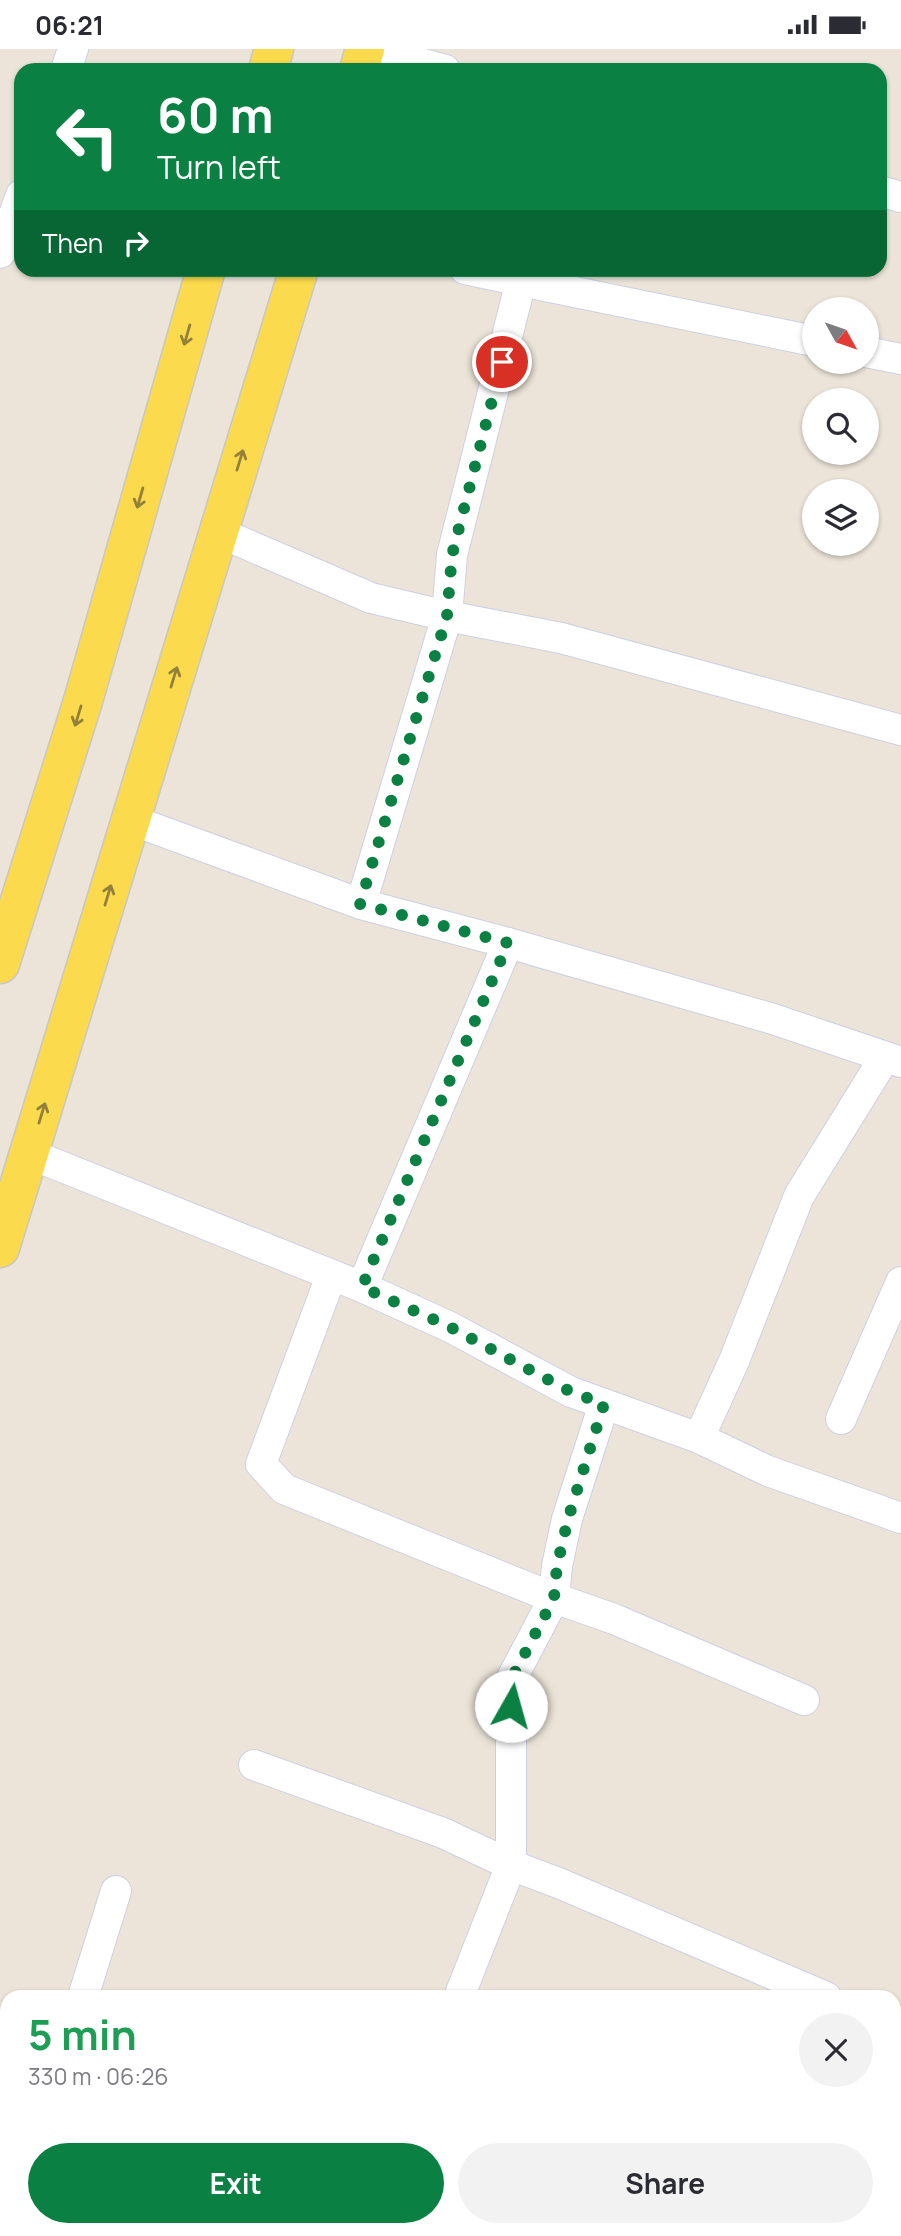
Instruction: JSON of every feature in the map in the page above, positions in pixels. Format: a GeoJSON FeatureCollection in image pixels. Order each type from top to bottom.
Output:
{"type":"FeatureCollection","features":[{"type":"Feature","properties":{"kind":"main road"},"geometry":{"type":"LineString","coordinates":[[0,964],[83,701],[204,277]]}},
{"type":"Feature","properties":{"kind":"main road"},"geometry":{"type":"LineString","coordinates":[[0,1248],[297,277]]}},
{"type":"Feature","properties":{"kind":"street"},"geometry":{"type":"LineString","coordinates":[[368,49],[419,63]]}},
{"type":"Feature","properties":{"kind":"street"},"geometry":{"type":"LineString","coordinates":[[0,253],[14,214]]}},
{"type":"Feature","properties":{"kind":"street"},"geometry":{"type":"LineString","coordinates":[[502,277],[802,339]]}},
{"type":"Feature","properties":{"kind":"street"},"geometry":{"type":"LineString","coordinates":[[360,904],[447,616],[452,555],[520,281]]}},
{"type":"Feature","properties":{"kind":"street"},"geometry":{"type":"LineString","coordinates":[[879,355],[901,359]]}},
{"type":"Feature","properties":{"kind":"street"},"geometry":{"type":"LineString","coordinates":[[218,532],[371,598],[561,638],[901,730]]}},
{"type":"Feature","properties":{"kind":"street"},"geometry":{"type":"LineString","coordinates":[[131,820],[360,904],[770,1018],[893,1060],[799,1196],[734,1361],[699,1438]]}},
{"type":"Feature","properties":{"kind":"street"},"geometry":{"type":"LineString","coordinates":[[362,1287],[508,943]]}},
{"type":"Feature","properties":{"kind":"street"},"geometry":{"type":"LineString","coordinates":[[30,1154],[362,1287],[450,1327],[571,1392],[699,1438],[768,1471],[901,1518]]}},
{"type":"Feature","properties":{"kind":"street"},"geometry":{"type":"LineString","coordinates":[[331,1276],[261,1464],[284,1489],[554,1598],[614,1619],[804,1700]]}},
{"type":"Feature","properties":{"kind":"street"},"geometry":{"type":"LineString","coordinates":[[841,1419],[901,1282]]}},
{"type":"Feature","properties":{"kind":"street"},"geometry":{"type":"LineString","coordinates":[[462,1990],[511,1865],[511,1680],[554,1598],[557,1566],[568,1519],[604,1404]]}},
{"type":"Feature","properties":{"kind":"street"},"geometry":{"type":"LineString","coordinates":[[254,1765],[443,1833],[511,1865],[574,1889],[810,1990]]}},
{"type":"Feature","properties":{"kind":"street"},"geometry":{"type":"LineString","coordinates":[[85,1990],[116,1891]]}},
{"type":"Feature","properties":{"kind":"route"},"geometry":{"type":"LineString","coordinates":[[502,362],[452,555],[447,616],[360,904],[508,943],[362,1287],[450,1327],[571,1392],[604,1404],[568,1519],[557,1566],[554,1598],[511,1680],[511,1706]]}}]}
